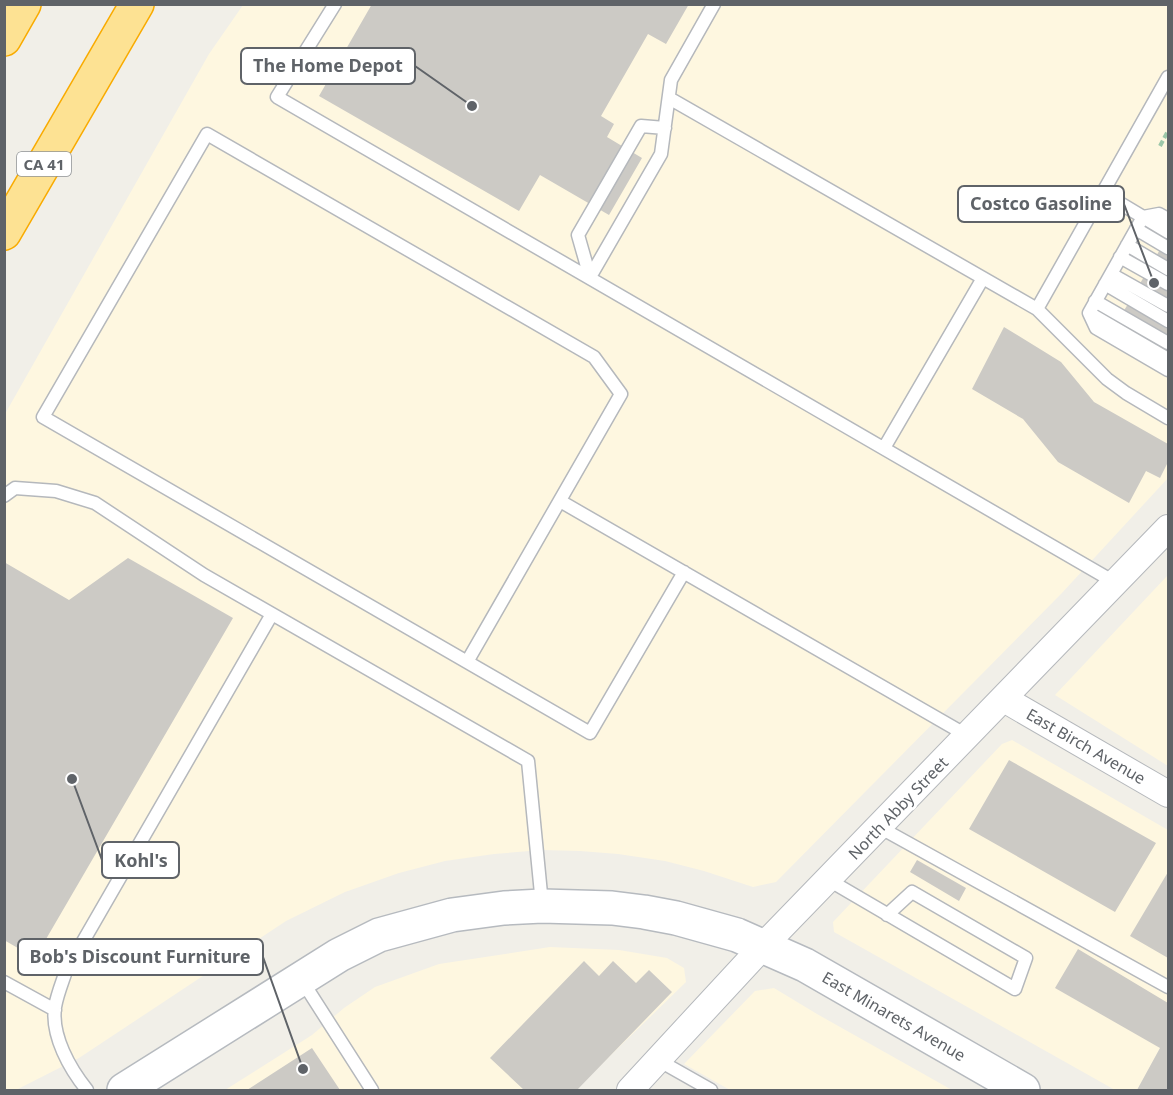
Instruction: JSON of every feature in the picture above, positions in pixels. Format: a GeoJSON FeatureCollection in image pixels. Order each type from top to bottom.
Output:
{"type":"FeatureCollection","features":[{"type":"Feature","properties":{"kind":"highway"},"geometry":{"type":"LineString","coordinates":[[4,39],[24,4]]}},
{"type":"Feature","properties":{"kind":"highway","name":"CA 41"},"geometry":{"type":"LineString","coordinates":[[4,233],[137,4]]}},
{"type":"Feature","properties":{"kind":"highway"},"geometry":{"type":"LineString","coordinates":[[84,96],[151,4]]}},
{"type":"Feature","properties":{"kind":"main road","name":"East Minarets Avenue"},"geometry":{"type":"LineString","coordinates":[[124,1090],[339,955],[379,936],[452,915],[542,906],[612,908],[644,912],[708,926],[764,945],[805,965],[1023,1090]]}},
{"type":"Feature","properties":{"kind":"street","name":"North Abby Street"},"geometry":{"type":"LineString","coordinates":[[630,1090],[827,879],[1168,528]]}},
{"type":"Feature","properties":{"kind":"street","name":"East Birch Avenue"},"geometry":{"type":"LineString","coordinates":[[1004,699],[1168,794]]}},
{"type":"Feature","properties":{"kind":"lane"},"geometry":{"type":"LineString","coordinates":[[334,4],[277,97],[1116,583]]}},
{"type":"Feature","properties":{"kind":"lane"},"geometry":{"type":"LineString","coordinates":[[590,277],[661,154],[671,80],[714,4]]}},
{"type":"Feature","properties":{"kind":"lane"},"geometry":{"type":"LineString","coordinates":[[1037,309],[1168,76]]}},
{"type":"Feature","properties":{"kind":"lane"},"geometry":{"type":"LineString","coordinates":[[669,98],[1037,309],[1107,379],[1168,418]]}},
{"type":"Feature","properties":{"kind":"lane"},"geometry":{"type":"LineString","coordinates":[[590,277],[578,235],[640,126],[665,128]]}},
{"type":"Feature","properties":{"kind":"lane"},"geometry":{"type":"LineString","coordinates":[[467,662],[621,393],[594,357],[207,134],[43,417],[467,662],[590,733],[684,572]]}},
{"type":"Feature","properties":{"kind":"lane"},"geometry":{"type":"LineString","coordinates":[[1103,193],[1168,232]]}},
{"type":"Feature","properties":{"kind":"lane"},"geometry":{"type":"LineString","coordinates":[[1089,313],[1143,218],[1159,214],[1168,219]]}},
{"type":"Feature","properties":{"kind":"lane"},"geometry":{"type":"LineString","coordinates":[[1136,229],[1168,248]]}},
{"type":"Feature","properties":{"kind":"lane"},"geometry":{"type":"LineString","coordinates":[[1127,245],[1168,269]]}},
{"type":"Feature","properties":{"kind":"lane"},"geometry":{"type":"LineString","coordinates":[[1120,257],[1168,284]]}},
{"type":"Feature","properties":{"kind":"lane"},"geometry":{"type":"LineString","coordinates":[[884,448],[983,278]]}},
{"type":"Feature","properties":{"kind":"lane"},"geometry":{"type":"LineString","coordinates":[[1108,279],[1168,306]]}},
{"type":"Feature","properties":{"kind":"lane"},"geometry":{"type":"LineString","coordinates":[[1108,279],[1168,321]]}},
{"type":"Feature","properties":{"kind":"lane"},"geometry":{"type":"LineString","coordinates":[[1095,301],[1168,343]]}},
{"type":"Feature","properties":{"kind":"lane"},"geometry":{"type":"LineString","coordinates":[[1089,313],[1168,359]]}},
{"type":"Feature","properties":{"kind":"lane"},"geometry":{"type":"LineString","coordinates":[[1089,313],[1096,328],[1168,370]]}},
{"type":"Feature","properties":{"kind":"lane"},"geometry":{"type":"LineString","coordinates":[[4,496],[15,488],[56,490],[95,503],[204,574],[528,761],[542,906]]}},
{"type":"Feature","properties":{"kind":"lane"},"geometry":{"type":"LineString","coordinates":[[560,501],[968,736]]}},
{"type":"Feature","properties":{"kind":"lane"},"geometry":{"type":"LineString","coordinates":[[87,1090],[65,1056],[57,1032],[55,1010],[66,970],[272,614]]}},
{"type":"Feature","properties":{"kind":"lane"},"geometry":{"type":"LineString","coordinates":[[879,827],[1168,987]]}},
{"type":"Feature","properties":{"kind":"lane"},"geometry":{"type":"LineString","coordinates":[[827,879],[887,915],[1015,989],[1026,958],[912,892],[887,915]]}},
{"type":"Feature","properties":{"kind":"lane"},"geometry":{"type":"LineString","coordinates":[[301,978],[372,1090]]}},
{"type":"Feature","properties":{"kind":"lane"},"geometry":{"type":"LineString","coordinates":[[4,982],[55,1010]]}},
{"type":"Feature","properties":{"kind":"lane"},"geometry":{"type":"LineString","coordinates":[[658,1060],[711,1090]]}},
{"type":"Feature","properties":{"kind":"path"},"geometry":{"type":"LineString","coordinates":[[1160,146],[1168,132]]}},
{"type":"Feature","properties":{"kind":"shaded area"},"geometry":{"type":"Polygon","coordinates":[[[243,5],[1168,5],[1168,478],[1061,594],[776,882],[753,887],[665,861],[618,854],[542,850],[445,861],[399,873],[345,892],[286,921],[79,1058],[16,1090],[5,1090],[5,414],[209,54],[243,5]]]}},
{"type":"Feature","properties":{"kind":"shaded area"},"geometry":{"type":"Polygon","coordinates":[[[1168,575],[1168,766],[1055,695],[1168,575]]]}},
{"type":"Feature","properties":{"kind":"shaded area"},"geometry":{"type":"Polygon","coordinates":[[[1012,740],[1168,830],[1168,1034],[1137,1090],[1115,1090],[834,932],[833,922],[1002,744],[1012,740]]]}},
{"type":"Feature","properties":{"kind":"shaded area"},"geometry":{"type":"Polygon","coordinates":[[[550,947],[619,950],[667,958],[684,968],[686,982],[575,1090],[225,1090],[312,1035],[344,1008],[375,987],[439,964],[550,947]]]}},
{"type":"Feature","properties":{"kind":"shaded area"},"geometry":{"type":"Polygon","coordinates":[[[774,988],[952,1090],[730,1090],[684,1064],[755,991],[774,988]]]}},
{"type":"Feature","properties":{"kind":"building"},"geometry":{"type":"Polygon","coordinates":[[[372,4],[689,4],[666,44],[648,34],[601,116],[614,124],[607,137],[642,158],[609,215],[540,175],[519,211],[319,96],[372,4]]]}},
{"type":"Feature","properties":{"kind":"building"},"geometry":{"type":"Polygon","coordinates":[[[1168,236],[1168,353],[1112,331],[1168,236]]]}},
{"type":"Feature","properties":{"kind":"building"},"geometry":{"type":"Polygon","coordinates":[[[1004,327],[1061,362],[1094,402],[1168,444],[1168,462],[1160,478],[1146,471],[1129,503],[1058,462],[1023,419],[972,389],[1004,327]]]}},
{"type":"Feature","properties":{"kind":"building"},"geometry":{"type":"Polygon","coordinates":[[[128,558],[233,618],[35,958],[4,940],[4,562],[69,600],[128,558]]]}},
{"type":"Feature","properties":{"kind":"building"},"geometry":{"type":"Polygon","coordinates":[[[1009,760],[1156,843],[1115,912],[969,829],[1009,760]]]}},
{"type":"Feature","properties":{"kind":"building"},"geometry":{"type":"Polygon","coordinates":[[[917,860],[966,888],[959,901],[910,872],[917,860]]]}},
{"type":"Feature","properties":{"kind":"building"},"geometry":{"type":"Polygon","coordinates":[[[1168,872],[1168,958],[1130,936],[1168,872]]]}},
{"type":"Feature","properties":{"kind":"building"},"geometry":{"type":"Polygon","coordinates":[[[1078,949],[1168,1003],[1168,1090],[1137,1090],[1160,1048],[1055,988],[1078,949]]]}},
{"type":"Feature","properties":{"kind":"building"},"geometry":{"type":"Polygon","coordinates":[[[584,961],[599,976],[613,961],[636,983],[649,970],[672,992],[577,1090],[524,1090],[490,1058],[584,961]]]}},
{"type":"Feature","properties":{"kind":"building"},"geometry":{"type":"Polygon","coordinates":[[[312,1048],[340,1090],[247,1090],[312,1048]]]}},
{"type":"Feature","properties":{"kind":"place","name":"The Home Depot"},"geometry":{"type":"Point","coordinates":[472,106]}},
{"type":"Feature","properties":{"kind":"place","name":"Costco Gasoline"},"geometry":{"type":"Point","coordinates":[1154,283]}},
{"type":"Feature","properties":{"kind":"place","name":"Kohl's"},"geometry":{"type":"Point","coordinates":[72,779]}},
{"type":"Feature","properties":{"kind":"place","name":"Bob's Discount Furniture"},"geometry":{"type":"Point","coordinates":[303,1069]}}]}
